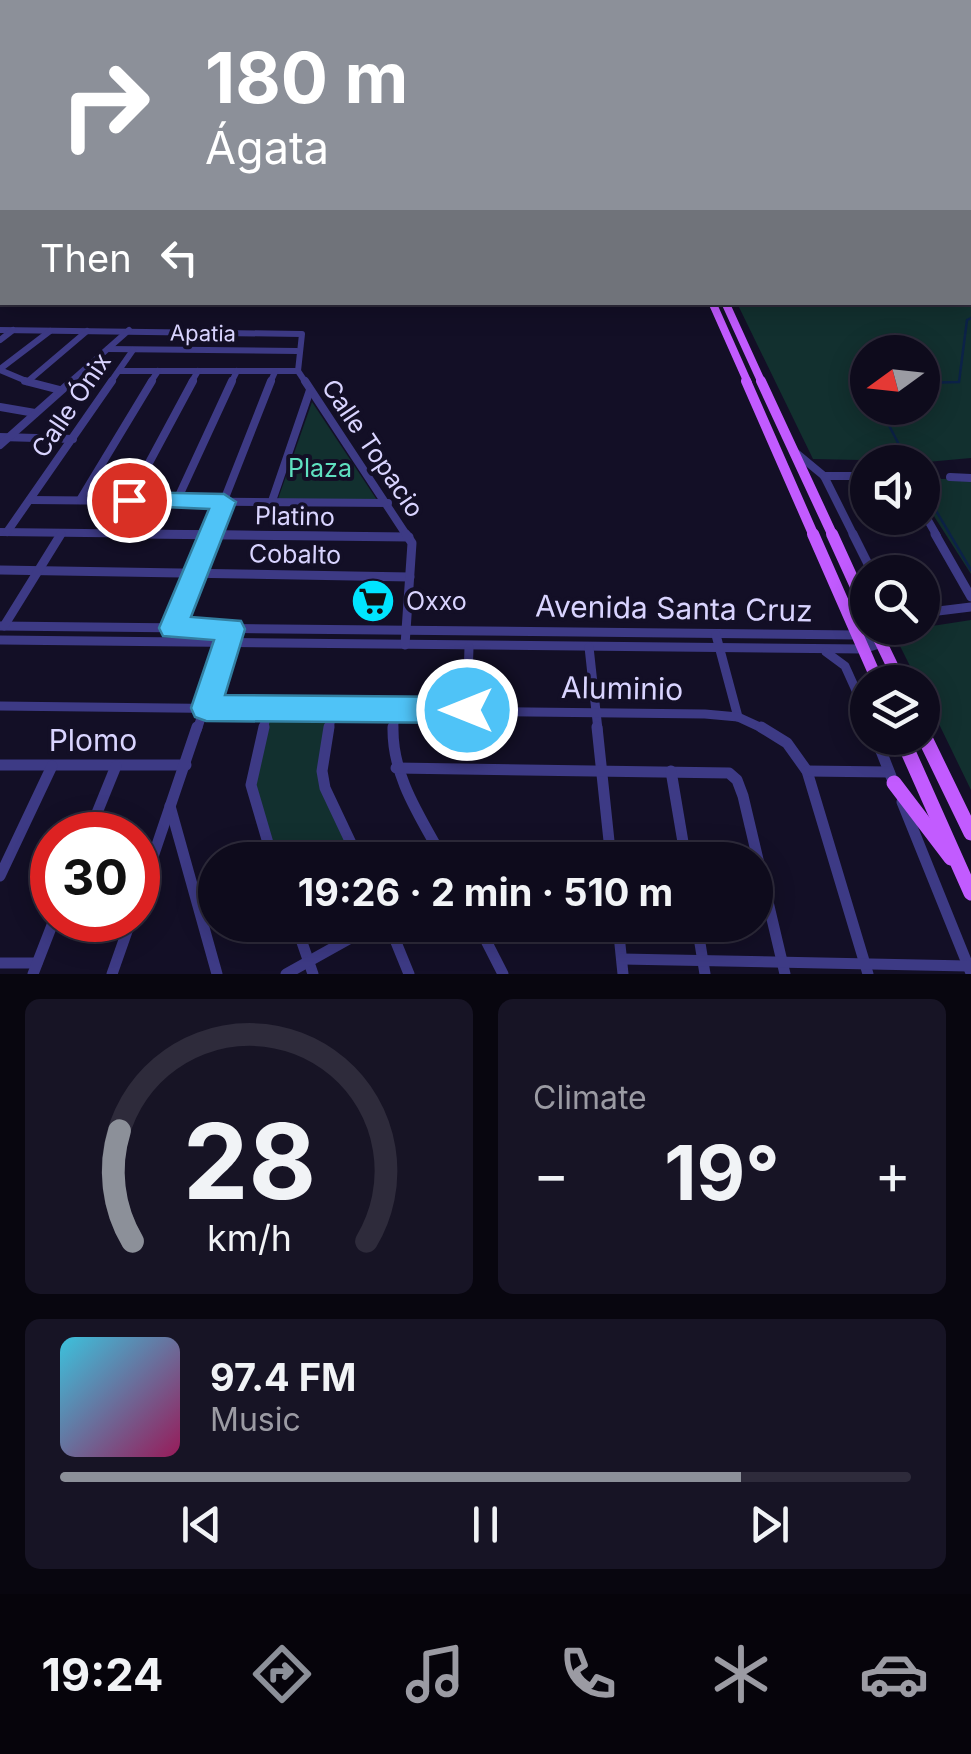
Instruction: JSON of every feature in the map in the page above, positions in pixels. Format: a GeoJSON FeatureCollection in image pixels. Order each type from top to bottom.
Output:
{"type":"FeatureCollection","features":[{"type":"Feature","properties":{"kind":"main road"},"geometry":{"type":"LineString","coordinates":[[713,305],[850,619]]}},
{"type":"Feature","properties":{"kind":"main road"},"geometry":{"type":"LineString","coordinates":[[727,305],[850,574]]}},
{"type":"Feature","properties":{"kind":"main road"},"geometry":{"type":"LineString","coordinates":[[745,378],[760,379]]}},
{"type":"Feature","properties":{"kind":"main road"},"geometry":{"type":"LineString","coordinates":[[861,645],[870,665]]}},
{"type":"Feature","properties":{"kind":"main road"},"geometry":{"type":"LineString","coordinates":[[910,755],[971,893]]}},
{"type":"Feature","properties":{"kind":"main road"},"geometry":{"type":"LineString","coordinates":[[933,755],[971,833]]}},
{"type":"Feature","properties":{"kind":"main road"},"geometry":{"type":"LineString","coordinates":[[892,778],[962,871]]}},
{"type":"Feature","properties":{"kind":"street"},"geometry":{"type":"LineString","coordinates":[[0,330],[128,330]]}},
{"type":"Feature","properties":{"kind":"street"},"geometry":{"type":"LineString","coordinates":[[0,340],[14,330]]}},
{"type":"Feature","properties":{"kind":"street"},"geometry":{"type":"LineString","coordinates":[[2,440],[128,330]]}},
{"type":"Feature","properties":{"kind":"street","name":"Calle Topacio"},"geometry":{"type":"LineString","coordinates":[[128,330],[292,332],[302,336],[297,351],[298,372],[409,536],[405,645]]}},
{"type":"Feature","properties":{"kind":"street"},"geometry":{"type":"LineString","coordinates":[[50,331],[0,370],[60,390]]}},
{"type":"Feature","properties":{"kind":"street"},"geometry":{"type":"LineString","coordinates":[[28,382],[87,331]]}},
{"type":"Feature","properties":{"kind":"street","name":"Apatia"},"geometry":{"type":"LineString","coordinates":[[108,349],[297,351]]}},
{"type":"Feature","properties":{"kind":"street","name":"Calle Ónix"},"geometry":{"type":"LineString","coordinates":[[3,532],[30,500],[134,350]]}},
{"type":"Feature","properties":{"kind":"street"},"geometry":{"type":"LineString","coordinates":[[80,500],[158,371]]}},
{"type":"Feature","properties":{"kind":"street"},"geometry":{"type":"LineString","coordinates":[[129,500],[198,371]]}},
{"type":"Feature","properties":{"kind":"street"},"geometry":{"type":"LineString","coordinates":[[118,372],[298,372]]}},
{"type":"Feature","properties":{"kind":"street"},"geometry":{"type":"LineString","coordinates":[[177,500],[237,372]]}},
{"type":"Feature","properties":{"kind":"street"},"geometry":{"type":"LineString","coordinates":[[173,628],[274,372]]}},
{"type":"Feature","properties":{"kind":"street"},"geometry":{"type":"LineString","coordinates":[[272,501],[310,390]]}},
{"type":"Feature","properties":{"kind":"street"},"geometry":{"type":"LineString","coordinates":[[0,407],[36,413]]}},
{"type":"Feature","properties":{"kind":"street"},"geometry":{"type":"LineString","coordinates":[[2,440],[72,438]]}},
{"type":"Feature","properties":{"kind":"street"},"geometry":{"type":"LineString","coordinates":[[792,450],[824,476],[864,555]]}},
{"type":"Feature","properties":{"kind":"street"},"geometry":{"type":"LineString","coordinates":[[824,476],[850,476]]}},
{"type":"Feature","properties":{"kind":"street"},"geometry":{"type":"LineString","coordinates":[[950,477],[971,478]]}},
{"type":"Feature","properties":{"kind":"street"},"geometry":{"type":"LineString","coordinates":[[30,500],[388,503]]}},
{"type":"Feature","properties":{"kind":"street","name":"Platino"},"geometry":{"type":"LineString","coordinates":[[3,532],[409,536]]}},
{"type":"Feature","properties":{"kind":"street"},"geometry":{"type":"LineString","coordinates":[[2,626],[61,534]]}},
{"type":"Feature","properties":{"kind":"street"},"geometry":{"type":"LineString","coordinates":[[936,535],[971,597]]}},
{"type":"Feature","properties":{"kind":"street","name":"Cobalto"},"geometry":{"type":"LineString","coordinates":[[0,570],[410,577]]}},
{"type":"Feature","properties":{"kind":"street"},"geometry":{"type":"LineString","coordinates":[[940,611],[971,607]]}},
{"type":"Feature","properties":{"kind":"street","name":"Avenida Santa Cruz"},"geometry":{"type":"LineString","coordinates":[[2,626],[850,635]]}},
{"type":"Feature","properties":{"kind":"street"},"geometry":{"type":"LineString","coordinates":[[160,836],[231,629]]}},
{"type":"Feature","properties":{"kind":"street"},"geometry":{"type":"LineString","coordinates":[[716,635],[738,717],[786,743],[807,771],[866,968]]}},
{"type":"Feature","properties":{"kind":"street","name":"Avenida Santa Cruz"},"geometry":{"type":"LineString","coordinates":[[0,640],[721,650],[863,650],[877,645]]}},
{"type":"Feature","properties":{"kind":"street"},"geometry":{"type":"LineString","coordinates":[[467,710],[468,646]]}},
{"type":"Feature","properties":{"kind":"street"},"geometry":{"type":"LineString","coordinates":[[589,647],[610,842]]}},
{"type":"Feature","properties":{"kind":"street"},"geometry":{"type":"LineString","coordinates":[[822,650],[840,660],[850,674]]}},
{"type":"Feature","properties":{"kind":"street"},"geometry":{"type":"LineString","coordinates":[[851,665],[852,657],[863,650]]}},
{"type":"Feature","properties":{"kind":"street","name":"Aluminio"},"geometry":{"type":"LineString","coordinates":[[0,706],[738,717]]}},
{"type":"Feature","properties":{"kind":"street"},"geometry":{"type":"LineString","coordinates":[[268,709],[251,785],[268,842]]}},
{"type":"Feature","properties":{"kind":"street"},"geometry":{"type":"LineString","coordinates":[[332,710],[322,771],[325,788],[350,842]]}},
{"type":"Feature","properties":{"kind":"street"},"geometry":{"type":"LineString","coordinates":[[396,710],[390,732],[396,768],[435,842]]}},
{"type":"Feature","properties":{"kind":"street"},"geometry":{"type":"LineString","coordinates":[[620,942],[623,967],[969,969],[883,755]]}},
{"type":"Feature","properties":{"kind":"street","name":"Plomo"},"geometry":{"type":"LineString","coordinates":[[0,764],[186,765]]}},
{"type":"Feature","properties":{"kind":"street"},"geometry":{"type":"LineString","coordinates":[[0,876],[52,766]]}},
{"type":"Feature","properties":{"kind":"street"},"geometry":{"type":"LineString","coordinates":[[97,812],[116,766]]}},
{"type":"Feature","properties":{"kind":"street"},"geometry":{"type":"LineString","coordinates":[[396,768],[728,774],[737,780],[743,796],[784,968]]}},
{"type":"Feature","properties":{"kind":"street"},"geometry":{"type":"LineString","coordinates":[[671,770],[683,842]]}},
{"type":"Feature","properties":{"kind":"street"},"geometry":{"type":"LineString","coordinates":[[807,771],[892,778]]}},
{"type":"Feature","properties":{"kind":"street"},"geometry":{"type":"LineString","coordinates":[[170,806],[217,974]]}},
{"type":"Feature","properties":{"kind":"street"},"geometry":{"type":"LineString","coordinates":[[0,963],[35,969],[45,942]]}},
{"type":"Feature","properties":{"kind":"street"},"geometry":{"type":"LineString","coordinates":[[112,974],[123,942]]}},
{"type":"Feature","properties":{"kind":"street"},"geometry":{"type":"LineString","coordinates":[[302,942],[311,968]]}},
{"type":"Feature","properties":{"kind":"street"},"geometry":{"type":"LineString","coordinates":[[286,974],[311,968],[349,942]]}},
{"type":"Feature","properties":{"kind":"street"},"geometry":{"type":"LineString","coordinates":[[396,942],[409,974]]}},
{"type":"Feature","properties":{"kind":"street"},"geometry":{"type":"LineString","coordinates":[[487,942],[503,974]]}},
{"type":"Feature","properties":{"kind":"street"},"geometry":{"type":"LineString","coordinates":[[700,942],[704,968]]}},
{"type":"Feature","properties":{"kind":"green space"},"geometry":{"type":"Polygon","coordinates":[[[738,305],[971,305],[971,458],[940,461],[940,445],[850,445],[850,460],[813,459],[738,305]]]}},
{"type":"Feature","properties":{"kind":"green space","name":"Plaza"},"geometry":{"type":"Polygon","coordinates":[[[312,402],[377,500],[278,499],[312,402]]]}},
{"type":"Feature","properties":{"kind":"green space"},"geometry":{"type":"Polygon","coordinates":[[[940,478],[971,479],[971,574],[940,526],[940,478]]]}},
{"type":"Feature","properties":{"kind":"green space"},"geometry":{"type":"Polygon","coordinates":[[[971,620],[971,790],[940,726],[940,665],[910,665],[900,645],[940,645],[940,625],[971,620]]]}},
{"type":"Feature","properties":{"kind":"green space"},"geometry":{"type":"Polygon","coordinates":[[[268,709],[332,710],[322,771],[352,842],[268,842],[257,801],[259,751],[268,709]]]}},
{"type":"Feature","properties":{"kind":"building"},"geometry":{"type":"Polygon","coordinates":[[[361,589],[384,589],[383,597],[377,602],[360,601],[361,589]]]}},
{"type":"Feature","properties":{"kind":"waterway"},"geometry":{"type":"LineString","coordinates":[[940,383],[959,382],[967,320],[971,318]]}},
{"type":"Feature","properties":{"kind":"waterway"},"geometry":{"type":"LineString","coordinates":[[889,425],[899,445]]}},
{"type":"Feature","properties":{"kind":"waterway"},"geometry":{"type":"LineString","coordinates":[[940,517],[971,570]]}},
{"type":"Feature","properties":{"kind":"place","name":"Oxxo"},"geometry":{"type":"Point","coordinates":[373,601]}},
{"type":"Feature","properties":{"kind":"route"},"geometry":{"type":"LineString","coordinates":[[129,500],[224,502],[173,628],[231,629],[206,708],[467,710]]}}]}
